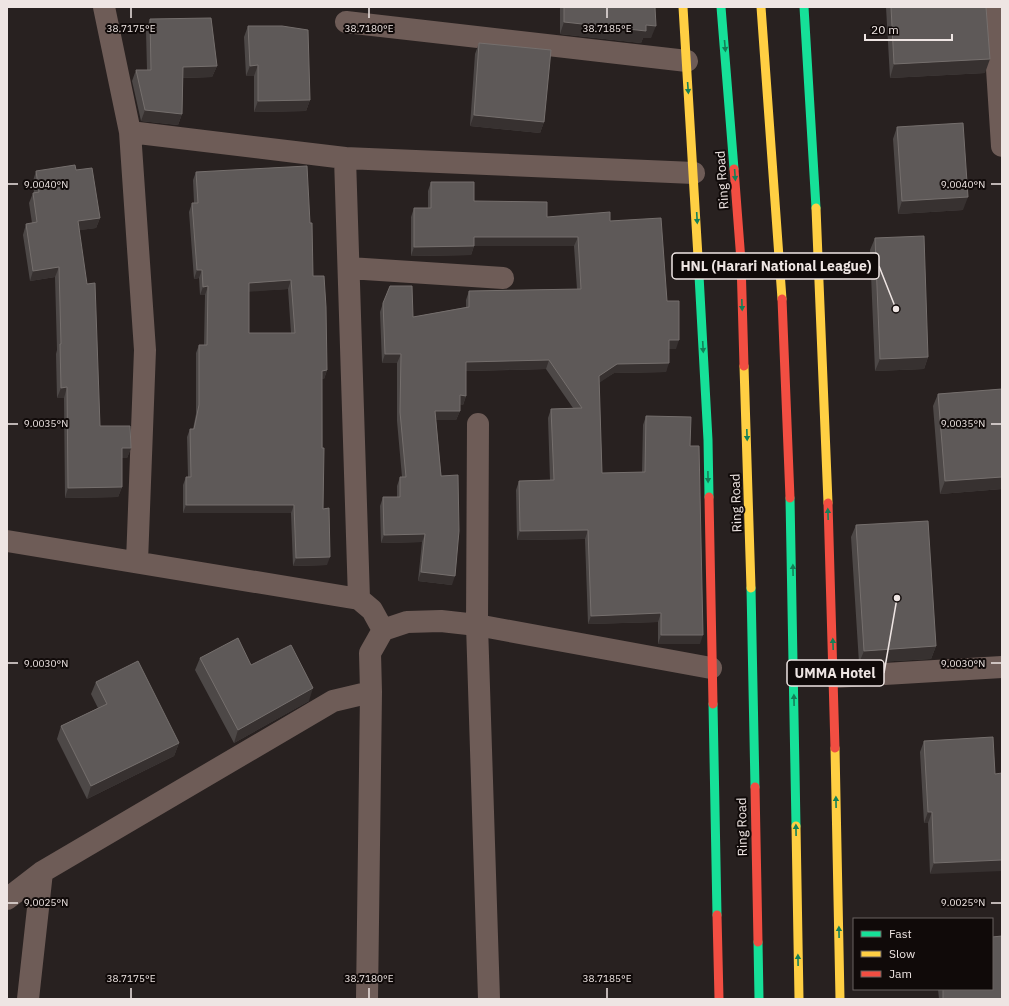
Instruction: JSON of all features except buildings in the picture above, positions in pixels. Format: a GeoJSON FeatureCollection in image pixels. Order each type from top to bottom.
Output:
{"type":"FeatureCollection","features":[{"type":"Feature","properties":{"kind":"main road"},"geometry":{"type":"LineString","coordinates":[[683,7],[694,173],[708,440],[711,668],[719,999]]}},
{"type":"Feature","properties":{"kind":"main road","name":"Ring Road"},"geometry":{"type":"LineString","coordinates":[[721,7],[741,261],[752,620],[759,999]]}},
{"type":"Feature","properties":{"kind":"main road"},"geometry":{"type":"LineString","coordinates":[[761,7],[782,300],[792,551],[799,999]]}},
{"type":"Feature","properties":{"kind":"main road"},"geometry":{"type":"LineString","coordinates":[[804,7],[809,69],[820,285],[834,677],[840,999]]}},
{"type":"Feature","properties":{"kind":"street"},"geometry":{"type":"LineString","coordinates":[[104,7],[130,132],[145,350],[137,562]]}},
{"type":"Feature","properties":{"kind":"street"},"geometry":{"type":"LineString","coordinates":[[993,7],[1002,146]]}},
{"type":"Feature","properties":{"kind":"street"},"geometry":{"type":"LineString","coordinates":[[346,22],[687,61]]}},
{"type":"Feature","properties":{"kind":"street"},"geometry":{"type":"LineString","coordinates":[[130,132],[345,158],[694,173]]}},
{"type":"Feature","properties":{"kind":"street"},"geometry":{"type":"LineString","coordinates":[[345,158],[359,598]]}},
{"type":"Feature","properties":{"kind":"street"},"geometry":{"type":"LineString","coordinates":[[349,268],[503,278]]}},
{"type":"Feature","properties":{"kind":"street"},"geometry":{"type":"LineString","coordinates":[[478,424],[477,625],[489,999]]}},
{"type":"Feature","properties":{"kind":"street"},"geometry":{"type":"LineString","coordinates":[[7,541],[359,598],[372,610],[382,630]]}},
{"type":"Feature","properties":{"kind":"street"},"geometry":{"type":"LineString","coordinates":[[368,999],[371,692],[370,653],[382,630],[407,622],[441,621],[477,625],[711,668]]}},
{"type":"Feature","properties":{"kind":"street"},"geometry":{"type":"LineString","coordinates":[[834,677],[1002,667]]}},
{"type":"Feature","properties":{"kind":"street"},"geometry":{"type":"LineString","coordinates":[[7,899],[42,872],[333,701],[371,692]]}},
{"type":"Feature","properties":{"kind":"street"},"geometry":{"type":"LineString","coordinates":[[28,999],[42,872]]}},
{"type":"Feature","properties":{"kind":"traffic: fast"},"geometry":{"type":"LineString","coordinates":[[721,7],[734,169]]}},
{"type":"Feature","properties":{"kind":"traffic: fast"},"geometry":{"type":"LineString","coordinates":[[804,7],[816,208]]}},
{"type":"Feature","properties":{"kind":"traffic: fast"},"geometry":{"type":"LineString","coordinates":[[698,257],[708,440],[709,497]]}},
{"type":"Feature","properties":{"kind":"traffic: fast"},"geometry":{"type":"LineString","coordinates":[[790,498],[796,826]]}},
{"type":"Feature","properties":{"kind":"traffic: fast"},"geometry":{"type":"LineString","coordinates":[[751,588],[755,787]]}},
{"type":"Feature","properties":{"kind":"traffic: fast"},"geometry":{"type":"LineString","coordinates":[[713,704],[717,915]]}},
{"type":"Feature","properties":{"kind":"traffic: fast"},"geometry":{"type":"LineString","coordinates":[[758,942],[759,999]]}},
{"type":"Feature","properties":{"kind":"traffic: slow"},"geometry":{"type":"LineString","coordinates":[[683,7],[698,257]]}},
{"type":"Feature","properties":{"kind":"traffic: slow"},"geometry":{"type":"LineString","coordinates":[[761,7],[782,299]]}},
{"type":"Feature","properties":{"kind":"traffic: slow"},"geometry":{"type":"LineString","coordinates":[[816,208],[828,503]]}},
{"type":"Feature","properties":{"kind":"traffic: slow"},"geometry":{"type":"LineString","coordinates":[[744,366],[751,588]]}},
{"type":"Feature","properties":{"kind":"traffic: slow"},"geometry":{"type":"LineString","coordinates":[[835,748],[840,999]]}},
{"type":"Feature","properties":{"kind":"traffic: slow"},"geometry":{"type":"LineString","coordinates":[[796,826],[799,999]]}},
{"type":"Feature","properties":{"kind":"traffic: jam"},"geometry":{"type":"LineString","coordinates":[[734,169],[741,261],[744,366]]}},
{"type":"Feature","properties":{"kind":"traffic: jam"},"geometry":{"type":"LineString","coordinates":[[782,299],[790,498]]}},
{"type":"Feature","properties":{"kind":"traffic: jam"},"geometry":{"type":"LineString","coordinates":[[709,497],[713,704]]}},
{"type":"Feature","properties":{"kind":"traffic: jam"},"geometry":{"type":"LineString","coordinates":[[828,503],[835,748]]}},
{"type":"Feature","properties":{"kind":"traffic: jam"},"geometry":{"type":"LineString","coordinates":[[755,787],[758,942]]}},
{"type":"Feature","properties":{"kind":"traffic: jam"},"geometry":{"type":"LineString","coordinates":[[717,915],[719,999]]}},
{"type":"Feature","properties":{"kind":"place","name":"HNL (Harari National League)"},"geometry":{"type":"Point","coordinates":[896,309]}},
{"type":"Feature","properties":{"kind":"place","name":"UMMA Hotel"},"geometry":{"type":"Point","coordinates":[897,598]}}]}
